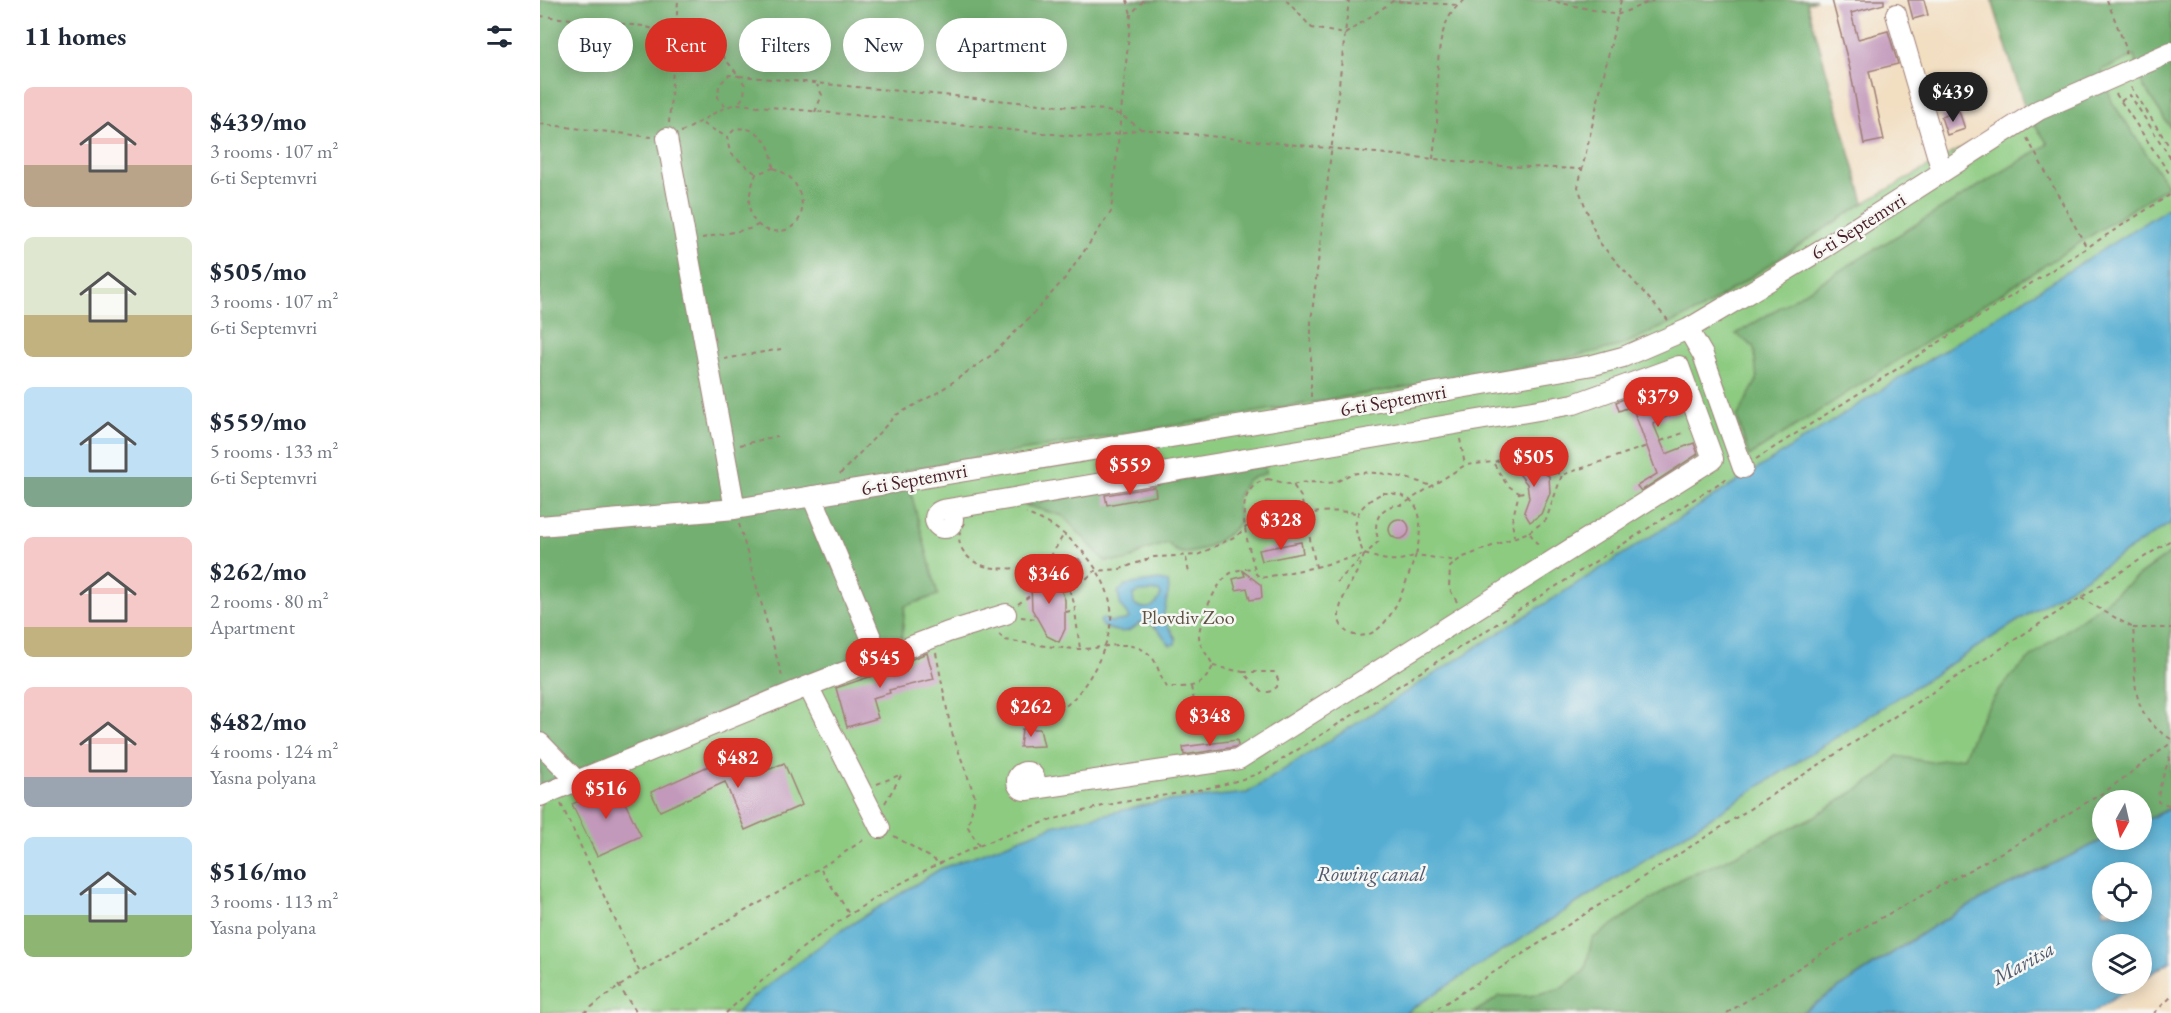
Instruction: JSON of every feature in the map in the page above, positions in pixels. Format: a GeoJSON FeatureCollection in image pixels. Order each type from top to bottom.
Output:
{"type":"FeatureCollection","features":[{"type":"Feature","properties":{"kind":"street"},"geometry":{"type":"LineString","coordinates":[[1896,14],[1942,172]]}},
{"type":"Feature","properties":{"kind":"street","name":"6-ti Septemvri"},"geometry":{"type":"LineString","coordinates":[[540,526],[735,509],[1311,414],[1623,357],[1684,331],[1824,248],[2039,110],[2171,52]]}},
{"type":"Feature","properties":{"kind":"street"},"geometry":{"type":"LineString","coordinates":[[667,138],[706,362],[735,509]]}},
{"type":"Feature","properties":{"kind":"street"},"geometry":{"type":"LineString","coordinates":[[1684,331],[1703,355],[1743,468]]}},
{"type":"Feature","properties":{"kind":"street"},"geometry":{"type":"LineString","coordinates":[[942,510],[1574,404],[1680,366],[1713,459]]}},
{"type":"Feature","properties":{"kind":"street"},"geometry":{"type":"LineString","coordinates":[[1027,790],[1239,759],[1464,615],[1713,459],[1736,447]]}},
{"type":"Feature","properties":{"kind":"street"},"geometry":{"type":"LineString","coordinates":[[819,495],[880,659]]}},
{"type":"Feature","properties":{"kind":"street"},"geometry":{"type":"LineString","coordinates":[[547,793],[808,686],[933,638],[998,617]]}},
{"type":"Feature","properties":{"kind":"street"},"geometry":{"type":"LineString","coordinates":[[808,686],[878,824]]}},
{"type":"Feature","properties":{"kind":"street"},"geometry":{"type":"LineString","coordinates":[[540,743],[578,782]]}},
{"type":"Feature","properties":{"kind":"path"},"geometry":{"type":"LineString","coordinates":[[678,0],[678,18]]}},
{"type":"Feature","properties":{"kind":"path"},"geometry":{"type":"LineString","coordinates":[[819,495],[896,415],[937,393],[993,354],[1067,276],[1111,212],[1131,14],[1127,0]]}},
{"type":"Feature","properties":{"kind":"path"},"geometry":{"type":"LineString","coordinates":[[1131,14],[1144,0]]}},
{"type":"Feature","properties":{"kind":"path"},"geometry":{"type":"LineString","coordinates":[[1287,0],[1312,28],[1345,34],[1394,1],[1458,5]]}},
{"type":"Feature","properties":{"kind":"path"},"geometry":{"type":"LineString","coordinates":[[1311,414],[1311,322],[1333,148],[1348,0]]}},
{"type":"Feature","properties":{"kind":"path"},"geometry":{"type":"LineString","coordinates":[[1433,159],[1438,59],[1443,31],[1449,16],[1465,0]]}},
{"type":"Feature","properties":{"kind":"path"},"geometry":{"type":"LineString","coordinates":[[1547,0],[1617,15],[1654,0]]}},
{"type":"Feature","properties":{"kind":"path"},"geometry":{"type":"LineString","coordinates":[[1621,0],[1578,187],[1598,241],[1684,331]]}},
{"type":"Feature","properties":{"kind":"path"},"geometry":{"type":"LineString","coordinates":[[2107,0],[2126,48],[2124,72],[2137,99],[2171,149]]}},
{"type":"Feature","properties":{"kind":"path"},"geometry":{"type":"LineString","coordinates":[[540,16],[645,27]]}},
{"type":"Feature","properties":{"kind":"path"},"geometry":{"type":"LineString","coordinates":[[727,61],[745,85],[744,96],[738,104]]}},
{"type":"Feature","properties":{"kind":"path"},"geometry":{"type":"LineString","coordinates":[[667,138],[673,72]]}},
{"type":"Feature","properties":{"kind":"path"},"geometry":{"type":"LineString","coordinates":[[725,106],[718,98],[719,85],[729,75],[1104,110],[1121,115],[1141,129]]}},
{"type":"Feature","properties":{"kind":"path"},"geometry":{"type":"LineString","coordinates":[[814,83],[822,95],[815,111]]}},
{"type":"Feature","properties":{"kind":"path"},"geometry":{"type":"LineString","coordinates":[[2171,159],[2130,95],[2121,102],[2171,176]]}},
{"type":"Feature","properties":{"kind":"path"},"geometry":{"type":"LineString","coordinates":[[540,124],[667,138],[702,123],[725,106],[738,104],[1094,138],[1141,129],[1503,166],[1581,169]]}},
{"type":"Feature","properties":{"kind":"path"},"geometry":{"type":"LineString","coordinates":[[2019,122],[2087,248]]}},
{"type":"Feature","properties":{"kind":"path"},"geometry":{"type":"LineString","coordinates":[[702,123],[727,137]]}},
{"type":"Feature","properties":{"kind":"path"},"geometry":{"type":"LineString","coordinates":[[727,137],[735,129],[753,128],[761,134],[773,156],[773,168]]}},
{"type":"Feature","properties":{"kind":"path"},"geometry":{"type":"LineString","coordinates":[[727,137],[729,153],[756,174]]}},
{"type":"Feature","properties":{"kind":"path"},"geometry":{"type":"LineString","coordinates":[[773,168],[786,173],[796,185],[802,200],[802,214],[797,224],[783,232],[770,231],[758,225],[750,213],[749,201],[756,174],[773,168]]}},
{"type":"Feature","properties":{"kind":"path"},"geometry":{"type":"LineString","coordinates":[[684,241],[749,230],[758,225]]}},
{"type":"Feature","properties":{"kind":"path"},"geometry":{"type":"LineString","coordinates":[[706,362],[781,349]]}},
{"type":"Feature","properties":{"kind":"path"},"geometry":{"type":"LineString","coordinates":[[1456,424],[1466,465]]}},
{"type":"Feature","properties":{"kind":"path"},"geometry":{"type":"LineString","coordinates":[[1660,441],[1701,426]]}},
{"type":"Feature","properties":{"kind":"path"},"geometry":{"type":"LineString","coordinates":[[723,450],[777,436]]}},
{"type":"Feature","properties":{"kind":"path"},"geometry":{"type":"LineString","coordinates":[[1337,582],[1379,541],[1376,521],[1381,511],[1393,505],[1402,506],[1466,465],[1494,462],[1530,450],[1541,465],[1562,475],[1647,446]]}},
{"type":"Feature","properties":{"kind":"path"},"geometry":{"type":"LineString","coordinates":[[1494,462],[1507,485],[1519,493],[1528,491]]}},
{"type":"Feature","properties":{"kind":"path"},"geometry":{"type":"LineString","coordinates":[[1432,486],[1413,480],[1366,474],[1351,474],[1333,483],[1313,480],[1293,485],[1268,479],[1257,482],[1246,494],[1243,505],[1254,568],[1256,574],[1261,578],[1364,554],[1390,562],[1403,561],[1416,555],[1457,561]]}},
{"type":"Feature","properties":{"kind":"path"},"geometry":{"type":"LineString","coordinates":[[1464,615],[1449,588],[1450,567],[1457,561],[1514,536],[1529,532],[1546,520],[1562,475]]}},
{"type":"Feature","properties":{"kind":"path"},"geometry":{"type":"LineString","coordinates":[[1293,485],[1301,497],[1316,567]]}},
{"type":"Feature","properties":{"kind":"path"},"geometry":{"type":"LineString","coordinates":[[1383,493],[1395,493],[1410,499],[1419,512],[1421,532],[1416,555],[1393,612],[1378,629],[1362,636],[1349,633],[1341,627],[1339,617],[1342,602],[1364,554],[1357,539],[1357,513],[1366,501],[1383,493]]}},
{"type":"Feature","properties":{"kind":"path"},"geometry":{"type":"LineString","coordinates":[[1514,536],[1512,521],[1519,493]]}},
{"type":"Feature","properties":{"kind":"path"},"geometry":{"type":"LineString","coordinates":[[735,509],[787,695]]}},
{"type":"Feature","properties":{"kind":"path"},"geometry":{"type":"LineString","coordinates":[[1061,588],[1085,580],[1095,571],[1119,568],[1154,557],[1198,555],[1223,544],[1246,527],[1334,509],[1357,513]]}},
{"type":"Feature","properties":{"kind":"path"},"geometry":{"type":"LineString","coordinates":[[1021,512],[1041,518],[1073,540],[1103,580],[1111,608],[1110,627],[1105,646],[1092,675],[1069,704],[1045,719],[1025,721]]}},
{"type":"Feature","properties":{"kind":"path"},"geometry":{"type":"LineString","coordinates":[[970,517],[960,531],[959,542],[964,552],[987,566],[1020,568],[1048,561],[1064,534]]}},
{"type":"Feature","properties":{"kind":"path"},"geometry":{"type":"LineString","coordinates":[[1529,532],[1549,562]]}},
{"type":"Feature","properties":{"kind":"path"},"geometry":{"type":"LineString","coordinates":[[1430,1013],[2171,540]]}},
{"type":"Feature","properties":{"kind":"path"},"geometry":{"type":"LineString","coordinates":[[1186,557],[1189,573]]}},
{"type":"Feature","properties":{"kind":"path"},"geometry":{"type":"LineString","coordinates":[[1048,561],[1068,586],[1080,649]]}},
{"type":"Feature","properties":{"kind":"path"},"geometry":{"type":"LineString","coordinates":[[1243,672],[1262,692],[1269,692],[1277,687],[1278,679],[1274,672],[1243,672],[1213,666],[1202,650],[1199,635],[1204,614],[1216,589],[1230,573],[1254,568]]}},
{"type":"Feature","properties":{"kind":"path"},"geometry":{"type":"LineString","coordinates":[[2081,597],[2133,628],[2171,628]]}},
{"type":"Feature","properties":{"kind":"path"},"geometry":{"type":"LineString","coordinates":[[1066,612],[1074,610]]}},
{"type":"Feature","properties":{"kind":"path"},"geometry":{"type":"LineString","coordinates":[[998,617],[1004,640],[1080,649],[1105,646],[1137,647],[1151,655],[1159,676],[1167,687],[1191,687],[1206,679],[1213,666]]}},
{"type":"Feature","properties":{"kind":"path"},"geometry":{"type":"LineString","coordinates":[[1727,1013],[1859,930],[2017,844],[2106,791],[2171,741],[2153,729],[2139,707],[2133,628]]}},
{"type":"Feature","properties":{"kind":"path"},"geometry":{"type":"LineString","coordinates":[[933,638],[951,729],[975,797],[968,827],[979,846]]}},
{"type":"Feature","properties":{"kind":"path"},"geometry":{"type":"LineString","coordinates":[[1191,687],[1195,705],[1210,719]]}},
{"type":"Feature","properties":{"kind":"path"},"geometry":{"type":"LineString","coordinates":[[2169,805],[2158,802],[2158,789],[2167,770],[2171,752]]}},
{"type":"Feature","properties":{"kind":"path"},"geometry":{"type":"LineString","coordinates":[[584,1013],[618,985],[821,870],[878,824],[902,774],[861,791]]}},
{"type":"Feature","properties":{"kind":"path"},"geometry":{"type":"LineString","coordinates":[[547,793],[640,973]]}},
{"type":"Feature","properties":{"kind":"path"},"geometry":{"type":"LineString","coordinates":[[878,824],[939,863]]}},
{"type":"Feature","properties":{"kind":"path"},"geometry":{"type":"LineString","coordinates":[[821,870],[849,913]]}},
{"type":"Feature","properties":{"kind":"path"},"geometry":{"type":"LineString","coordinates":[[618,985],[637,1013]]}},
{"type":"Feature","properties":{"kind":"path"},"geometry":{"type":"LineString","coordinates":[[2154,1013],[2171,997]]}},
{"type":"Feature","properties":{"kind":"green space","name":"Plovdiv Zoo"},"geometry":{"type":"Polygon","coordinates":[[[540,0],[1816,0],[1807,3],[1864,203],[2026,112],[1992,0],[2171,0],[2171,808],[2152,817],[2152,790],[2092,790],[2092,845],[2064,858],[1801,1013],[540,1013],[540,0]]]}},
{"type":"Feature","properties":{"kind":"green space"},"geometry":{"type":"Polygon","coordinates":[[[540,0],[1816,0],[1807,3],[1864,203],[1702,309],[1620,346],[1521,368],[905,470],[938,595],[905,606],[902,638],[540,785],[540,0]]]}},
{"type":"Feature","properties":{"kind":"green space"},"geometry":{"type":"Polygon","coordinates":[[[1992,0],[2171,0],[2171,129],[2143,86],[2134,56],[2102,70],[2112,102],[2168,186],[1749,456],[1737,417],[1757,380],[1754,347],[1736,334],[2048,144],[2026,112],[1992,0]]]}},
{"type":"Feature","properties":{"kind":"green space"},"geometry":{"type":"Polygon","coordinates":[[[1263,463],[1266,473],[1247,480],[1236,500],[1240,522],[1215,543],[1194,552],[1184,553],[1175,550],[1168,543],[1143,551],[1127,561],[1105,561],[1063,516],[1024,505],[1263,463]]]}},
{"type":"Feature","properties":{"kind":"green space"},"geometry":{"type":"Polygon","coordinates":[[[2171,553],[2171,808],[2152,817],[2152,790],[2092,790],[2092,845],[1993,893],[1932,927],[1801,1013],[1473,1013],[1500,996],[1530,996],[1562,988],[1585,970],[1592,939],[1684,877],[1722,862],[1815,816],[1879,776],[1897,756],[1930,762],[1964,757],[1985,711],[2011,677],[2043,648],[2171,553]]]}},
{"type":"Feature","properties":{"kind":"water","name":"Rowing canal"},"geometry":{"type":"Polygon","coordinates":[[[2171,206],[2171,523],[1405,1013],[737,1013],[749,1000],[834,935],[940,869],[1053,826],[1159,802],[1247,793],[2171,206]]]}},
{"type":"Feature","properties":{"kind":"water"},"geometry":{"type":"Polygon","coordinates":[[[1159,580],[1168,582],[1169,589],[1163,617],[1176,639],[1175,644],[1170,645],[1150,624],[1139,623],[1131,630],[1122,632],[1102,626],[1100,621],[1103,618],[1110,622],[1129,618],[1120,604],[1118,592],[1126,585],[1159,580]],[[1159,591],[1139,592],[1133,595],[1134,604],[1143,608],[1153,606],[1161,595],[1159,591]]]}},
{"type":"Feature","properties":{"kind":"water","name":"Maritsa"},"geometry":{"type":"Polygon","coordinates":[[[2171,808],[2171,961],[2152,973],[2152,934],[2092,934],[2092,994],[2121,994],[2092,1013],[1801,1013],[1932,927],[1993,893],[2092,845],[2092,850],[2152,850],[2152,817],[2171,808]]]}},
{"type":"Feature","properties":{"kind":"building"},"geometry":{"type":"Polygon","coordinates":[[[1832,0],[1884,0],[1884,4],[1851,13],[1858,39],[1888,31],[1898,64],[1869,71],[1884,140],[1864,144],[1850,69],[1832,0]]]}},
{"type":"Feature","properties":{"kind":"building"},"geometry":{"type":"Polygon","coordinates":[[[1908,0],[1924,0],[1928,15],[1913,19],[1908,0]]]}},
{"type":"Feature","properties":{"kind":"building"},"geometry":{"type":"Polygon","coordinates":[[[1959,111],[1965,129],[1947,135],[1941,117],[1959,111]]]}},
{"type":"Feature","properties":{"kind":"building"},"geometry":{"type":"Polygon","coordinates":[[[1672,381],[1682,410],[1653,423],[1666,454],[1694,443],[1698,454],[1641,491],[1637,486],[1657,474],[1632,406],[1619,411],[1616,402],[1672,381]]]}},
{"type":"Feature","properties":{"kind":"building"},"geometry":{"type":"Polygon","coordinates":[[[1522,459],[1549,476],[1550,493],[1541,514],[1530,522],[1524,512],[1529,498],[1527,484],[1513,466],[1522,459]]]}},
{"type":"Feature","properties":{"kind":"building"},"geometry":{"type":"Polygon","coordinates":[[[1155,487],[1156,496],[1107,505],[1105,495],[1155,487]]]}},
{"type":"Feature","properties":{"kind":"building"},"geometry":{"type":"Polygon","coordinates":[[[1399,519],[1406,522],[1409,529],[1406,536],[1399,539],[1392,536],[1389,529],[1392,522],[1399,519]]]}},
{"type":"Feature","properties":{"kind":"building"},"geometry":{"type":"Polygon","coordinates":[[[1301,542],[1303,553],[1262,561],[1259,550],[1301,542]]]}},
{"type":"Feature","properties":{"kind":"building"},"geometry":{"type":"Polygon","coordinates":[[[1069,558],[1079,559],[1083,565],[1083,571],[1076,578],[1063,576],[1064,563],[1069,558]]]}},
{"type":"Feature","properties":{"kind":"building"},"geometry":{"type":"Polygon","coordinates":[[[1037,570],[1058,581],[1065,600],[1065,629],[1059,642],[1047,636],[1032,609],[1031,586],[1037,570]]]}},
{"type":"Feature","properties":{"kind":"building"},"geometry":{"type":"Polygon","coordinates":[[[1243,571],[1261,585],[1262,598],[1250,600],[1247,588],[1236,590],[1233,579],[1245,576],[1243,571]]]}},
{"type":"Feature","properties":{"kind":"building"},"geometry":{"type":"Polygon","coordinates":[[[927,653],[934,679],[889,690],[890,693],[872,698],[878,718],[847,727],[836,688],[908,664],[907,661],[927,653]]]}},
{"type":"Feature","properties":{"kind":"building"},"geometry":{"type":"Polygon","coordinates":[[[1022,729],[1040,729],[1044,746],[1020,747],[1022,729]]]}},
{"type":"Feature","properties":{"kind":"building"},"geometry":{"type":"Polygon","coordinates":[[[1237,740],[1238,745],[1235,747],[1184,755],[1183,747],[1237,740]]]}},
{"type":"Feature","properties":{"kind":"building"},"geometry":{"type":"Polygon","coordinates":[[[746,749],[758,774],[784,763],[802,805],[745,830],[725,782],[660,811],[651,792],[746,749]]]}},
{"type":"Feature","properties":{"kind":"building"},"geometry":{"type":"Polygon","coordinates":[[[616,784],[641,836],[597,856],[572,804],[616,784]]]}}]}
